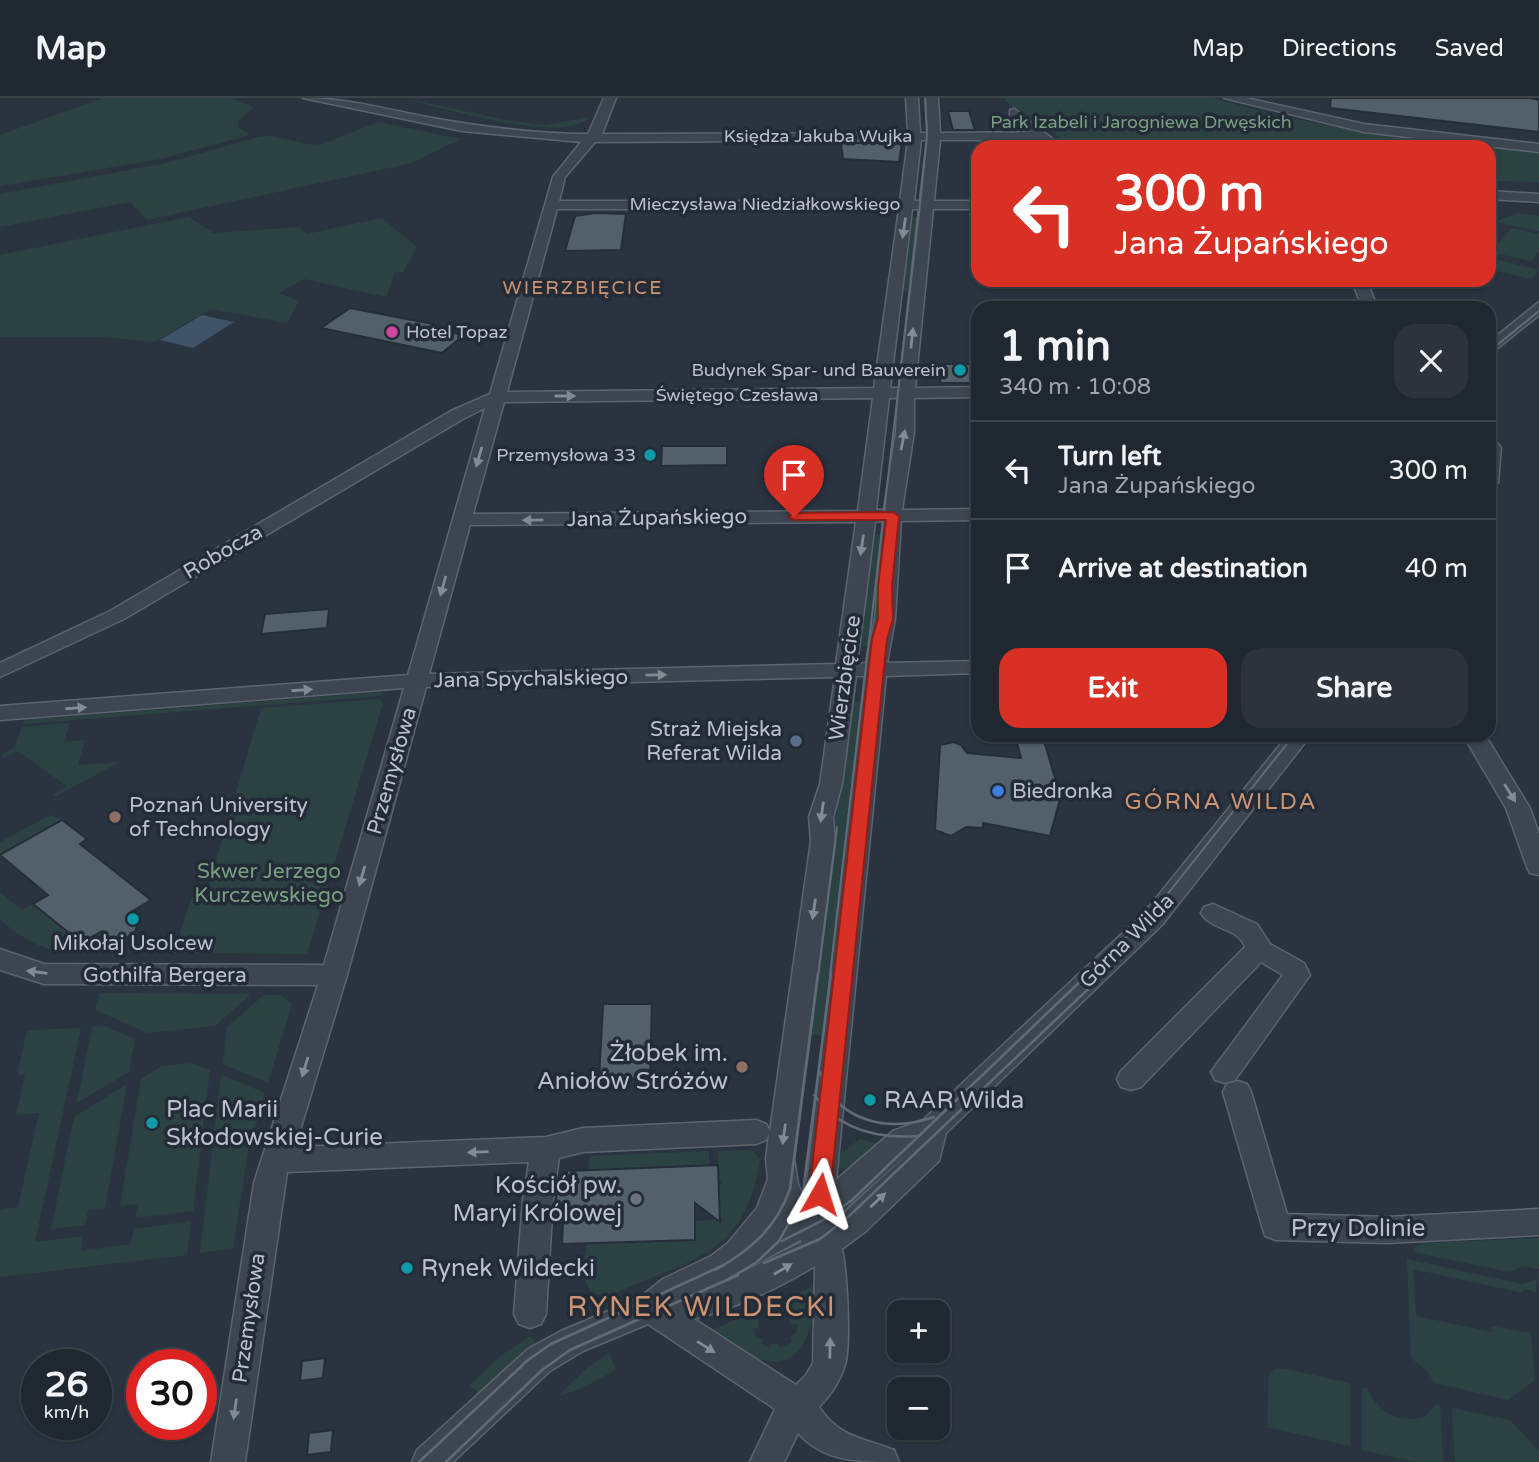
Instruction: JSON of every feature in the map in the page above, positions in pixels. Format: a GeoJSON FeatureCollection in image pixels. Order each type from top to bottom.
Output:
{"type":"FeatureCollection","features":[{"type":"Feature","properties":{"kind":"street","name":"Księdza Jakuba Wujka"},"geometry":{"type":"LineString","coordinates":[[309,98],[489,131],[565,138],[1043,136]]}},
{"type":"Feature","properties":{"kind":"street","name":"Księdza Jakuba Wujka"},"geometry":{"type":"LineString","coordinates":[[365,98],[461,121],[592,137]]}},
{"type":"Feature","properties":{"kind":"street","name":"Przemysłowa"},"geometry":{"type":"LineString","coordinates":[[228,1462],[264,1218],[276,1160],[334,975],[551,205],[565,166],[600,126],[610,98]]}},
{"type":"Feature","properties":{"kind":"street","name":"Wierzbięcice"},"geometry":{"type":"LineString","coordinates":[[767,1462],[775,1440],[798,1405],[818,1386],[830,1364],[831,1271],[816,1227],[781,1182],[780,1159],[823,841],[821,817],[831,784],[882,394],[888,324],[907,203],[915,136],[912,98]]}},
{"type":"Feature","properties":{"kind":"street","name":"Wierzbięcice"},"geometry":{"type":"LineString","coordinates":[[816,1227],[876,670],[886,619],[885,587],[905,432],[906,394],[934,136],[932,98]]}},
{"type":"Feature","properties":{"kind":"street"},"geometry":{"type":"LineString","coordinates":[[1232,98],[1364,128],[1469,140]]}},
{"type":"Feature","properties":{"kind":"street"},"geometry":{"type":"LineString","coordinates":[[1264,98],[1370,120],[1539,138]]}},
{"type":"Feature","properties":{"kind":"street"},"geometry":{"type":"LineString","coordinates":[[1014,113],[1048,140]]}},
{"type":"Feature","properties":{"kind":"street"},"geometry":{"type":"LineString","coordinates":[[1496,143],[1539,148]]}},
{"type":"Feature","properties":{"kind":"street"},"geometry":{"type":"LineString","coordinates":[[1496,195],[1539,198]]}},
{"type":"Feature","properties":{"kind":"street","name":"Mieczysława Niedziałkowskiego"},"geometry":{"type":"LineString","coordinates":[[551,205],[971,205]]}},
{"type":"Feature","properties":{"kind":"street"},"geometry":{"type":"LineString","coordinates":[[1496,344],[1539,307]]}},
{"type":"Feature","properties":{"kind":"street","name":"Świętego Czesława"},"geometry":{"type":"LineString","coordinates":[[497,397],[971,392]]}},
{"type":"Feature","properties":{"kind":"street","name":"Robocza"},"geometry":{"type":"LineString","coordinates":[[0,671],[117,615],[441,425],[497,397]]}},
{"type":"Feature","properties":{"kind":"street","name":"Robocza"},"geometry":{"type":"LineString","coordinates":[[441,425],[490,422]]}},
{"type":"Feature","properties":{"kind":"street","name":"Jana Żupańskiego"},"geometry":{"type":"LineString","coordinates":[[462,520],[971,515]]}},
{"type":"Feature","properties":{"kind":"street","name":"Jana Spychalskiego"},"geometry":{"type":"LineString","coordinates":[[0,713],[416,681],[971,667]]}},
{"type":"Feature","properties":{"kind":"street","name":"Górna Wilda"},"geometry":{"type":"LineString","coordinates":[[816,1227],[903,1139],[933,1128],[1153,919],[1294,742]]}},
{"type":"Feature","properties":{"kind":"street"},"geometry":{"type":"LineString","coordinates":[[1478,742],[1518,808],[1539,867]]}},
{"type":"Feature","properties":{"kind":"street"},"geometry":{"type":"LineString","coordinates":[[1131,1079],[1258,949],[1258,942],[1252,934],[1213,913]]}},
{"type":"Feature","properties":{"kind":"street","name":"Przy Dolinie"},"geometry":{"type":"LineString","coordinates":[[1258,949],[1295,970],[1297,975],[1231,1082],[1276,1227],[1396,1230],[1539,1222]]}},
{"type":"Feature","properties":{"kind":"street","name":"Gothilfa Bergera"},"geometry":{"type":"LineString","coordinates":[[0,958],[21,969],[44,974],[334,975]]}},
{"type":"Feature","properties":{"kind":"street","name":"Górna Wilda"},"geometry":{"type":"LineString","coordinates":[[816,1227],[855,1222],[929,1153],[933,1128]]}},
{"type":"Feature","properties":{"kind":"street"},"geometry":{"type":"LineString","coordinates":[[276,1160],[546,1149],[583,1140],[756,1132]]}},
{"type":"Feature","properties":{"kind":"street"},"geometry":{"type":"LineString","coordinates":[[530,1314],[538,1199],[546,1149]]}},
{"type":"Feature","properties":{"kind":"street"},"geometry":{"type":"LineString","coordinates":[[822,1175],[823,1182],[834,1188],[855,1185]]}},
{"type":"Feature","properties":{"kind":"street"},"geometry":{"type":"LineString","coordinates":[[716,1271],[739,1252],[770,1215],[781,1182]]}},
{"type":"Feature","properties":{"kind":"street"},"geometry":{"type":"LineString","coordinates":[[429,1462],[540,1360],[572,1341],[650,1308],[674,1289],[816,1227]]}},
{"type":"Feature","properties":{"kind":"street"},"geometry":{"type":"LineString","coordinates":[[650,1308],[677,1309],[717,1299],[778,1272],[816,1227]]}},
{"type":"Feature","properties":{"kind":"street"},"geometry":{"type":"LineString","coordinates":[[650,1308],[798,1405],[819,1436],[834,1447],[882,1462]]}},
{"type":"Feature","properties":{"kind":"green space"},"geometry":{"type":"Polygon","coordinates":[[[103,98],[231,98],[254,107],[237,122],[239,128],[250,135],[160,159],[0,186],[0,135],[103,98]]]}},
{"type":"Feature","properties":{"kind":"green space"},"geometry":{"type":"Polygon","coordinates":[[[405,98],[506,120],[545,125],[590,117],[577,125],[530,126],[472,116],[405,98]]]}},
{"type":"Feature","properties":{"kind":"green space","name":"Park Izabeli i Jarogniewa Drwęskich"},"geometry":{"type":"Polygon","coordinates":[[[1004,98],[1213,98],[1272,114],[1356,131],[1434,140],[1062,140],[1038,120],[1032,122],[1014,110],[1004,98]]]}},
{"type":"Feature","properties":{"kind":"green space"},"geometry":{"type":"Polygon","coordinates":[[[378,122],[461,139],[412,163],[147,220],[130,202],[0,227],[0,194],[166,163],[259,137],[270,136],[318,146],[378,122]]]}},
{"type":"Feature","properties":{"kind":"green space","name":"Park Izabeli i Jarogniewa Drwęskich"},"geometry":{"type":"Polygon","coordinates":[[[1496,147],[1539,152],[1539,182],[1496,181],[1496,147]]]}},
{"type":"Feature","properties":{"kind":"green space"},"geometry":{"type":"Polygon","coordinates":[[[1517,213],[1539,216],[1539,231],[1496,223],[1517,213]]]}},
{"type":"Feature","properties":{"kind":"green space"},"geometry":{"type":"Polygon","coordinates":[[[189,217],[213,233],[299,227],[307,234],[382,218],[417,247],[403,272],[395,272],[386,297],[304,279],[279,293],[299,301],[287,323],[211,309],[154,342],[103,337],[0,337],[0,255],[189,217]]]}},
{"type":"Feature","properties":{"kind":"green space"},"geometry":{"type":"Polygon","coordinates":[[[911,217],[920,218],[913,284],[908,284],[907,291],[901,291],[911,217]]]}},
{"type":"Feature","properties":{"kind":"green space"},"geometry":{"type":"Polygon","coordinates":[[[1512,228],[1539,234],[1539,251],[1531,261],[1496,253],[1496,246],[1512,228]]]}},
{"type":"Feature","properties":{"kind":"green space"},"geometry":{"type":"Polygon","coordinates":[[[1496,259],[1539,270],[1531,279],[1496,271],[1496,259]]]}},
{"type":"Feature","properties":{"kind":"green space"},"geometry":{"type":"Polygon","coordinates":[[[871,535],[883,535],[870,646],[857,645],[871,535]]]}},
{"type":"Feature","properties":{"kind":"green space"},"geometry":{"type":"Polygon","coordinates":[[[382,692],[380,696],[23,724],[24,720],[382,692]]]}},
{"type":"Feature","properties":{"kind":"green space","name":"Skwer Jerzego Kurczewskiego"},"geometry":{"type":"Polygon","coordinates":[[[380,699],[383,703],[307,954],[173,953],[192,897],[205,897],[261,708],[380,699]]]}},
{"type":"Feature","properties":{"kind":"green space"},"geometry":{"type":"Polygon","coordinates":[[[850,701],[865,702],[826,1036],[807,1034],[850,701]]]}},
{"type":"Feature","properties":{"kind":"green space"},"geometry":{"type":"Polygon","coordinates":[[[70,723],[64,742],[85,740],[78,765],[120,762],[56,796],[53,795],[67,786],[18,751],[3,758],[4,753],[15,747],[22,727],[70,723]]]}},
{"type":"Feature","properties":{"kind":"green space"},"geometry":{"type":"Polygon","coordinates":[[[50,815],[62,820],[0,854],[0,842],[50,815]]]}},
{"type":"Feature","properties":{"kind":"green space"},"geometry":{"type":"Polygon","coordinates":[[[0,892],[22,910],[33,904],[83,942],[102,931],[112,939],[81,950],[53,950],[40,946],[0,920],[0,892]]]}},
{"type":"Feature","properties":{"kind":"green space"},"geometry":{"type":"Polygon","coordinates":[[[99,993],[251,994],[215,1026],[148,1033],[95,1010],[99,993]]]}},
{"type":"Feature","properties":{"kind":"green space"},"geometry":{"type":"Polygon","coordinates":[[[264,995],[281,995],[292,1004],[268,1083],[223,1064],[227,1027],[264,995]]]}},
{"type":"Feature","properties":{"kind":"green space"},"geometry":{"type":"Polygon","coordinates":[[[105,1026],[135,1039],[129,1072],[77,1103],[92,1027],[105,1026]]]}},
{"type":"Feature","properties":{"kind":"green space"},"geometry":{"type":"Polygon","coordinates":[[[81,1028],[35,1242],[83,1236],[81,1251],[131,1244],[134,1229],[191,1221],[187,1255],[0,1277],[0,1210],[18,1207],[39,1113],[16,1115],[25,1074],[17,1075],[27,1030],[81,1028]]]}},
{"type":"Feature","properties":{"kind":"green space"},"geometry":{"type":"Polygon","coordinates":[[[192,1063],[210,1070],[193,1211],[135,1218],[138,1204],[120,1206],[141,1079],[162,1066],[192,1063]]]}},
{"type":"Feature","properties":{"kind":"green space"},"geometry":{"type":"Polygon","coordinates":[[[221,1075],[265,1093],[248,1151],[233,1248],[200,1253],[221,1075]]]}},
{"type":"Feature","properties":{"kind":"green space"},"geometry":{"type":"Polygon","coordinates":[[[127,1084],[105,1208],[88,1210],[85,1225],[51,1229],[74,1117],[127,1084]]]}},
{"type":"Feature","properties":{"kind":"green space"},"geometry":{"type":"Polygon","coordinates":[[[860,1139],[879,1144],[850,1169],[836,1168],[838,1152],[840,1154],[860,1139]]]}},
{"type":"Feature","properties":{"kind":"green space"},"geometry":{"type":"Polygon","coordinates":[[[751,1150],[760,1159],[753,1192],[742,1217],[727,1236],[690,1262],[612,1295],[601,1296],[593,1293],[585,1279],[587,1239],[623,1242],[695,1221],[720,1222],[723,1220],[720,1217],[719,1185],[722,1182],[718,1178],[718,1151],[751,1150]]]}},
{"type":"Feature","properties":{"kind":"green space"},"geometry":{"type":"Polygon","coordinates":[[[709,1151],[709,1165],[688,1166],[687,1169],[659,1170],[659,1167],[654,1167],[589,1173],[590,1156],[709,1151]]]}},
{"type":"Feature","properties":{"kind":"green space"},"geometry":{"type":"Polygon","coordinates":[[[1539,1238],[1539,1269],[1523,1266],[1509,1272],[1414,1252],[1415,1246],[1425,1243],[1539,1238]]]}},
{"type":"Feature","properties":{"kind":"green space"},"geometry":{"type":"Polygon","coordinates":[[[1407,1259],[1522,1284],[1539,1279],[1536,1282],[1536,1292],[1524,1289],[1523,1293],[1413,1269],[1416,1316],[1492,1332],[1491,1326],[1531,1333],[1535,1380],[1508,1400],[1435,1383],[1426,1370],[1411,1358],[1407,1259]]]}},
{"type":"Feature","properties":{"kind":"green space"},"geometry":{"type":"Polygon","coordinates":[[[816,1285],[815,1304],[806,1337],[799,1350],[789,1358],[776,1362],[759,1359],[712,1330],[751,1313],[759,1321],[758,1328],[753,1329],[756,1337],[763,1340],[761,1344],[770,1348],[772,1344],[778,1344],[781,1348],[792,1342],[790,1337],[797,1332],[797,1324],[792,1324],[788,1317],[790,1313],[782,1310],[780,1313],[769,1313],[766,1307],[816,1285]]]}},
{"type":"Feature","properties":{"kind":"green space"},"geometry":{"type":"Polygon","coordinates":[[[530,1336],[536,1343],[480,1394],[470,1385],[499,1357],[530,1336]]]}},
{"type":"Feature","properties":{"kind":"green space"},"geometry":{"type":"Polygon","coordinates":[[[609,1353],[616,1370],[580,1389],[558,1396],[586,1369],[609,1353]]]}},
{"type":"Feature","properties":{"kind":"green space"},"geometry":{"type":"Polygon","coordinates":[[[1276,1369],[1350,1383],[1350,1446],[1267,1427],[1269,1374],[1276,1369]]]}},
{"type":"Feature","properties":{"kind":"green space"},"geometry":{"type":"Polygon","coordinates":[[[1362,1387],[1367,1388],[1383,1410],[1398,1417],[1425,1417],[1436,1404],[1440,1405],[1443,1462],[1416,1462],[1362,1450],[1362,1387]]]}},
{"type":"Feature","properties":{"kind":"green space"},"geometry":{"type":"Polygon","coordinates":[[[1452,1408],[1510,1420],[1539,1451],[1539,1462],[1455,1462],[1452,1408]]]}},
{"type":"Feature","properties":{"kind":"water"},"geometry":{"type":"Polygon","coordinates":[[[202,315],[234,322],[193,348],[160,340],[202,315]]]}},
{"type":"Feature","properties":{"kind":"building"},"geometry":{"type":"Polygon","coordinates":[[[1331,98],[1530,98],[1539,100],[1539,132],[1330,108],[1331,98]]]}},
{"type":"Feature","properties":{"kind":"building"},"geometry":{"type":"Polygon","coordinates":[[[948,111],[969,111],[975,130],[953,130],[948,111]]]}},
{"type":"Feature","properties":{"kind":"building"},"geometry":{"type":"Polygon","coordinates":[[[841,143],[902,143],[899,162],[843,159],[841,143]]]}},
{"type":"Feature","properties":{"kind":"building"},"geometry":{"type":"Polygon","coordinates":[[[595,213],[626,214],[621,250],[565,251],[575,216],[595,213]]]}},
{"type":"Feature","properties":{"kind":"building","name":"Hotel Topaz"},"geometry":{"type":"Polygon","coordinates":[[[350,308],[433,324],[428,328],[464,335],[442,353],[321,328],[350,308]]]}},
{"type":"Feature","properties":{"kind":"building","name":"Budynek Spar- und Bauverein"},"geometry":{"type":"Polygon","coordinates":[[[942,364],[971,364],[971,383],[940,383],[942,364]]]}},
{"type":"Feature","properties":{"kind":"building"},"geometry":{"type":"Polygon","coordinates":[[[662,446],[727,446],[727,465],[661,466],[662,446]]]}},
{"type":"Feature","properties":{"kind":"building"},"geometry":{"type":"Polygon","coordinates":[[[329,609],[327,628],[261,634],[265,614],[329,609]]]}},
{"type":"Feature","properties":{"kind":"building","name":"Biedronka"},"geometry":{"type":"Polygon","coordinates":[[[954,742],[961,745],[967,753],[1021,758],[1017,743],[1044,742],[1058,788],[1059,803],[1050,836],[983,823],[983,828],[966,827],[951,836],[935,830],[940,745],[954,742]]]}},
{"type":"Feature","properties":{"kind":"building"},"geometry":{"type":"Polygon","coordinates":[[[62,820],[87,839],[80,844],[151,900],[128,914],[138,923],[135,932],[126,938],[112,939],[102,931],[83,942],[73,936],[33,904],[48,895],[0,855],[62,820]]]}},
{"type":"Feature","properties":{"kind":"building"},"geometry":{"type":"Polygon","coordinates":[[[603,1004],[652,1004],[650,1078],[599,1080],[603,1004]]]}},
{"type":"Feature","properties":{"kind":"building","name":"Kościół pw. Maryi Królowej"},"geometry":{"type":"Polygon","coordinates":[[[718,1165],[720,1222],[695,1203],[695,1240],[562,1244],[563,1221],[554,1222],[557,1192],[566,1192],[567,1171],[718,1165]]]}},
{"type":"Feature","properties":{"kind":"building"},"geometry":{"type":"Polygon","coordinates":[[[325,1358],[323,1378],[300,1381],[302,1361],[325,1358]]]}},
{"type":"Feature","properties":{"kind":"building"},"geometry":{"type":"Polygon","coordinates":[[[333,1430],[331,1452],[307,1455],[309,1433],[333,1430]]]}},
{"type":"Feature","properties":{"kind":"tram line"},"geometry":{"type":"LineString","coordinates":[[830,975],[920,204],[927,136],[925,98]]}},
{"type":"Feature","properties":{"kind":"tram line"},"geometry":{"type":"LineString","coordinates":[[1496,346],[1539,311]]}},
{"type":"Feature","properties":{"kind":"tram line"},"geometry":{"type":"LineString","coordinates":[[1087,975],[1154,911],[1288,742]]}},
{"type":"Feature","properties":{"kind":"tram line"},"geometry":{"type":"LineString","coordinates":[[818,975],[837,827]]}},
{"type":"Feature","properties":{"kind":"tram line"},"geometry":{"type":"LineString","coordinates":[[1103,975],[1123,956]]}},
{"type":"Feature","properties":{"kind":"tram line"},"geometry":{"type":"LineString","coordinates":[[720,1267],[761,1237],[777,1215],[790,1189],[818,973]]}},
{"type":"Feature","properties":{"kind":"tram line"},"geometry":{"type":"LineString","coordinates":[[815,1096],[831,973]]}},
{"type":"Feature","properties":{"kind":"tram line"},"geometry":{"type":"LineString","coordinates":[[782,1241],[827,1218],[852,1200],[1089,973]]}},
{"type":"Feature","properties":{"kind":"tram line"},"geometry":{"type":"LineString","coordinates":[[764,1263],[820,1239],[847,1218],[1105,973]]}},
{"type":"Feature","properties":{"kind":"tram line"},"geometry":{"type":"LineString","coordinates":[[820,1072],[838,1102],[866,1119],[899,1124],[934,1117]]}},
{"type":"Feature","properties":{"kind":"tram line"},"geometry":{"type":"LineString","coordinates":[[729,1279],[757,1262],[779,1241],[802,1200],[815,1096]]}},
{"type":"Feature","properties":{"kind":"tram line"},"geometry":{"type":"LineString","coordinates":[[815,1096],[835,1117],[860,1130],[888,1136],[918,1136]]}},
{"type":"Feature","properties":{"kind":"tram line"},"geometry":{"type":"LineString","coordinates":[[720,1267],[724,1265]]}},
{"type":"Feature","properties":{"kind":"tram line"},"geometry":{"type":"LineString","coordinates":[[419,1462],[528,1360],[551,1344],[720,1267]]}},
{"type":"Feature","properties":{"kind":"tram line"},"geometry":{"type":"LineString","coordinates":[[715,1270],[720,1267]]}},
{"type":"Feature","properties":{"kind":"tram line"},"geometry":{"type":"LineString","coordinates":[[446,1462],[542,1370],[570,1350],[738,1275]]}},
{"type":"Feature","properties":{"kind":"place","name":"Hotel Topaz"},"geometry":{"type":"Point","coordinates":[392,332]}},
{"type":"Feature","properties":{"kind":"place","name":"Budynek Spar- und Bauverein"},"geometry":{"type":"Point","coordinates":[960,370]}},
{"type":"Feature","properties":{"kind":"place","name":"Przemysłowa 33"},"geometry":{"type":"Point","coordinates":[650,455]}},
{"type":"Feature","properties":{"kind":"place","name":"Straż Miejska Referat Wilda"},"geometry":{"type":"Point","coordinates":[796,741]}},
{"type":"Feature","properties":{"kind":"place","name":"Biedronka"},"geometry":{"type":"Point","coordinates":[998,791]}},
{"type":"Feature","properties":{"kind":"place","name":"Poznań University of Technology"},"geometry":{"type":"Point","coordinates":[115,817]}},
{"type":"Feature","properties":{"kind":"place","name":"Mikołaj Usolcew"},"geometry":{"type":"Point","coordinates":[133,919]}},
{"type":"Feature","properties":{"kind":"place","name":"Żłobek im. Aniołów Stróżów"},"geometry":{"type":"Point","coordinates":[742,1067]}},
{"type":"Feature","properties":{"kind":"place","name":"RAAR Wilda"},"geometry":{"type":"Point","coordinates":[870,1100]}},
{"type":"Feature","properties":{"kind":"place","name":"Plac Marii Skłodowskiej-Curie"},"geometry":{"type":"Point","coordinates":[152,1123]}},
{"type":"Feature","properties":{"kind":"place","name":"Kościół pw. Maryi Królowej"},"geometry":{"type":"Point","coordinates":[636,1199]}},
{"type":"Feature","properties":{"kind":"place","name":"Rynek Wildecki"},"geometry":{"type":"Point","coordinates":[407,1268]}},
{"type":"Feature","properties":{"kind":"district","name":"WIERZBIĘCICE"},"geometry":{"type":"Point","coordinates":[583,288]}},
{"type":"Feature","properties":{"kind":"district","name":"GÓRNA WILDA"},"geometry":{"type":"Point","coordinates":[1221,802]}},
{"type":"Feature","properties":{"kind":"district","name":"RYNEK WILDECKI"},"geometry":{"type":"Point","coordinates":[702,1307]}},
{"type":"Feature","properties":{"kind":"route"},"geometry":{"type":"LineString","coordinates":[[794,517],[893,516],[885,587],[886,619],[879,639],[820,1194]]}}]}
